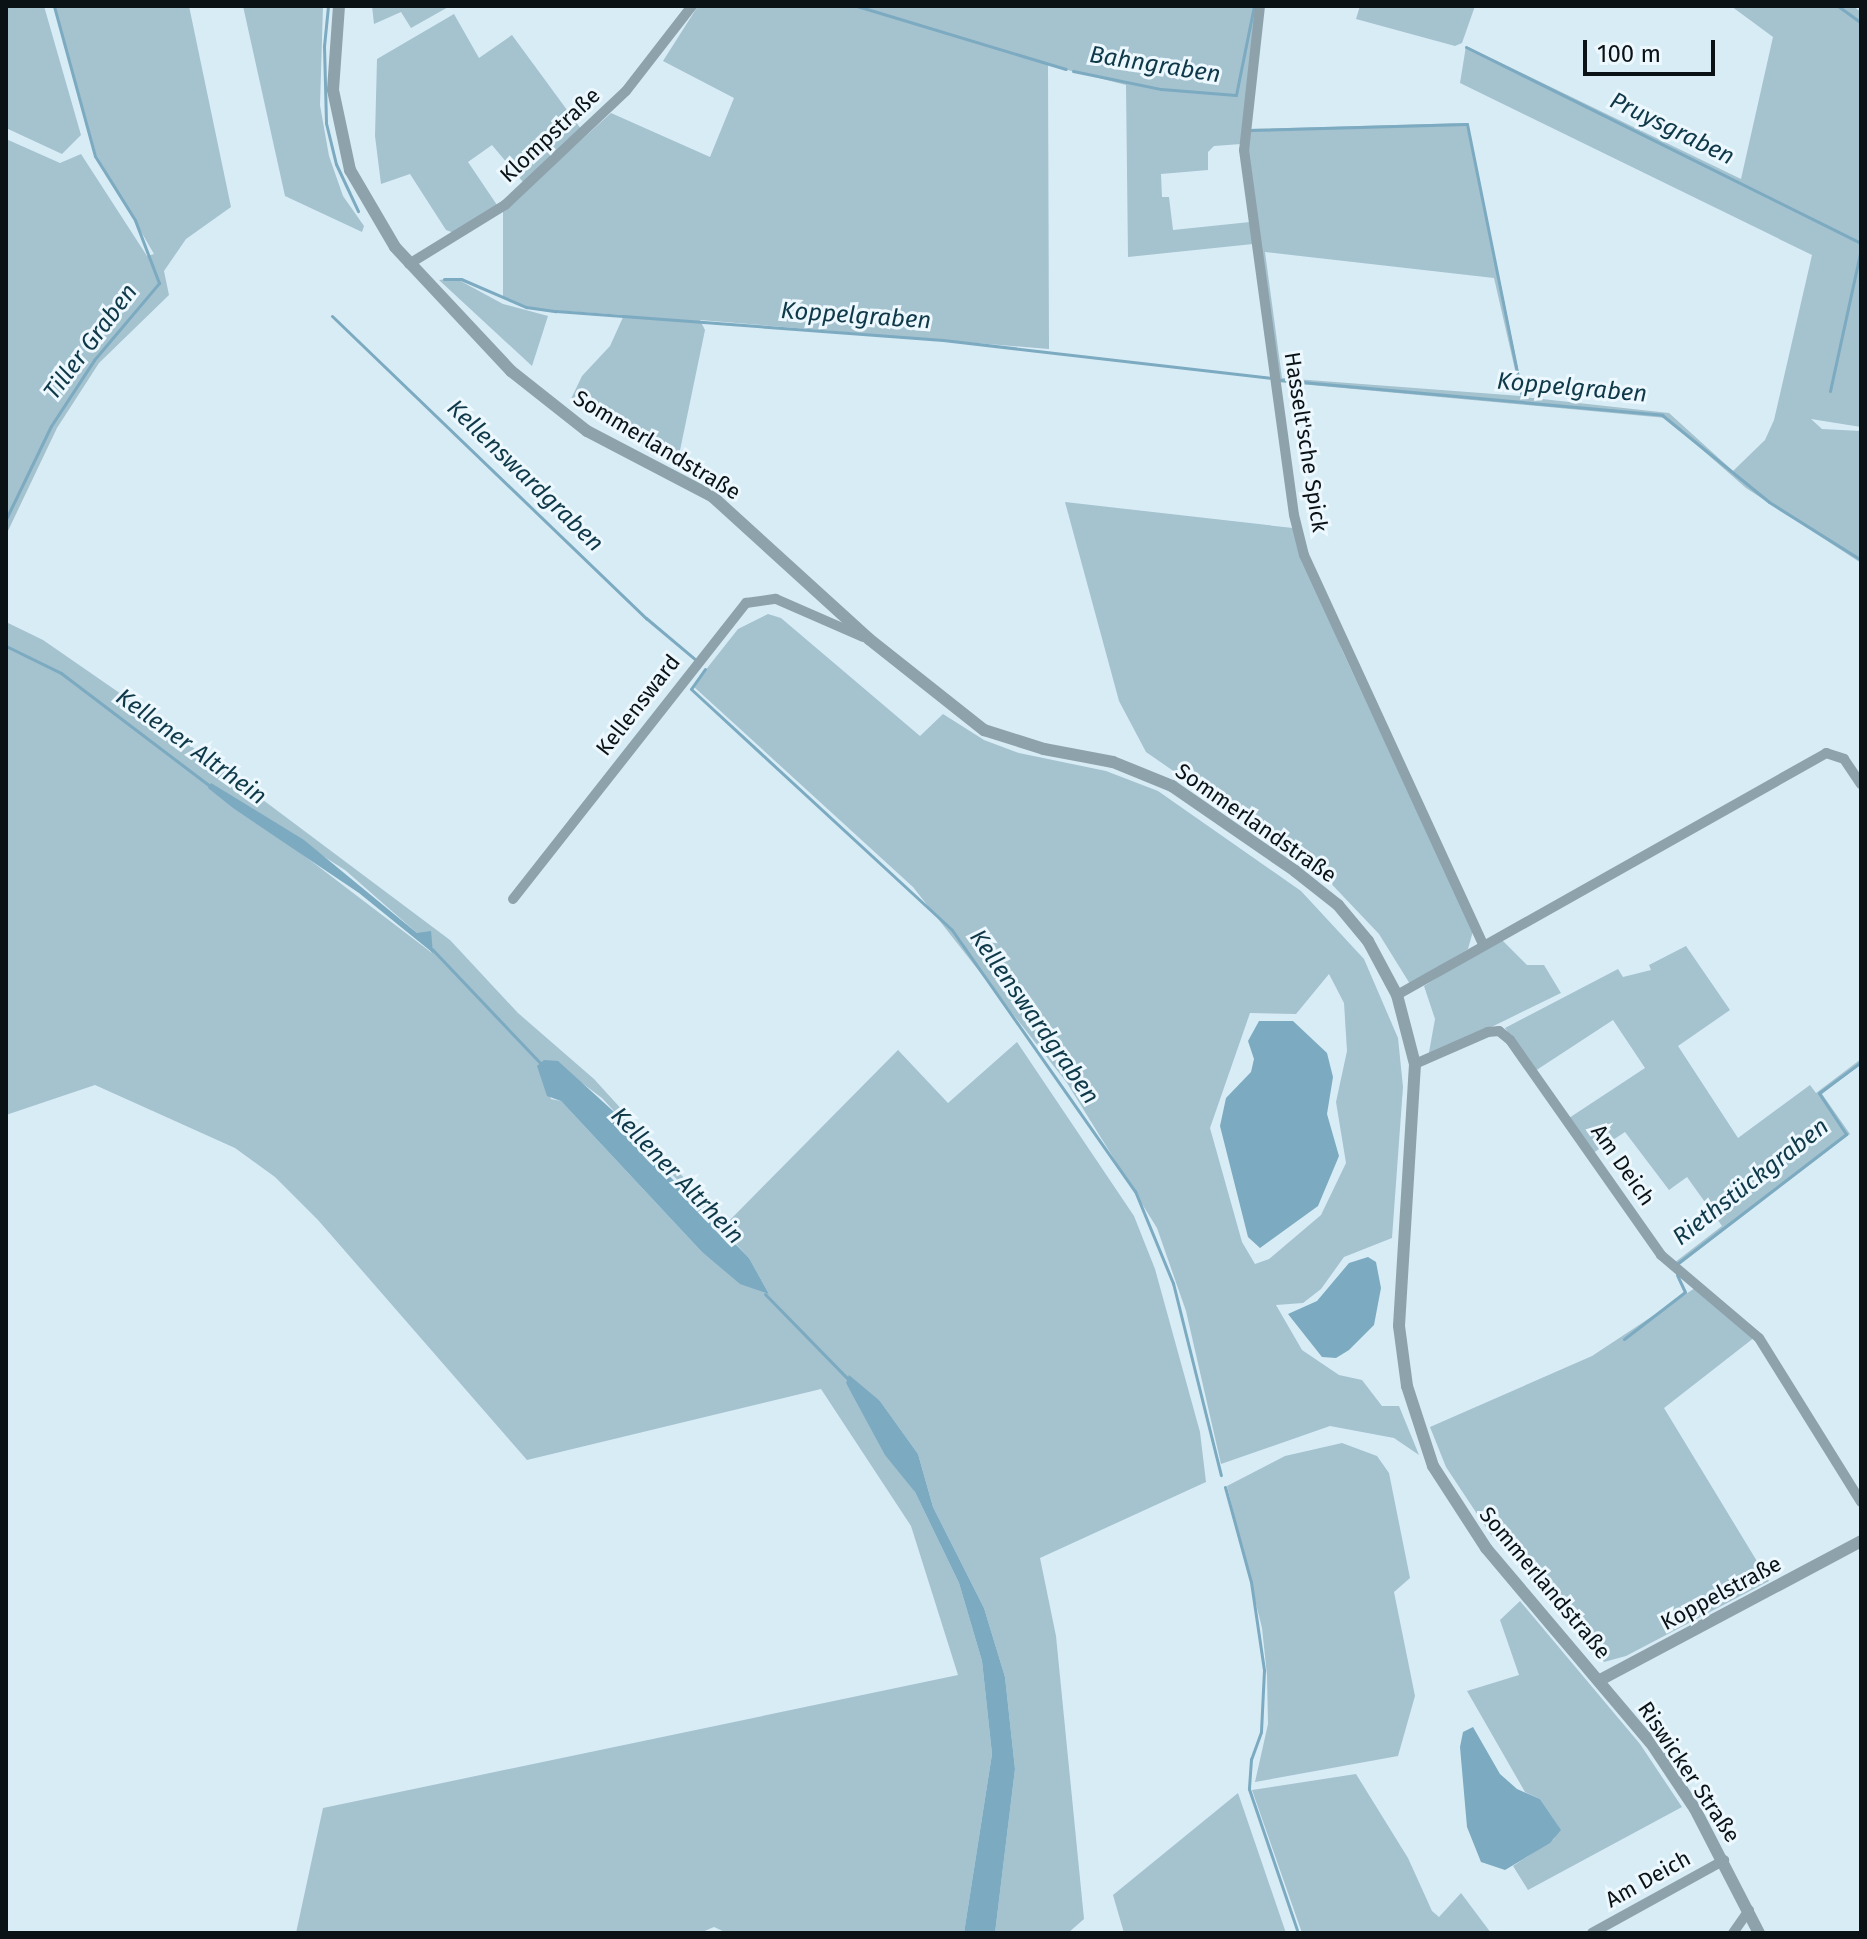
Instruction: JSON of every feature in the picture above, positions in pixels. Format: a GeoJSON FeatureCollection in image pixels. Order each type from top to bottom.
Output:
{"type":"FeatureCollection","features":[{"type":"Feature","properties":{"kind":"street","name":"Sommerlandstraße"},"geometry":{"type":"LineString","coordinates":[[339,6],[333,90],[350,170],[409,264],[475,337],[533,389],[587,431],[713,497],[869,639],[984,730],[1145,773],[1231,824],[1338,905],[1368,941],[1397,995],[1415,1064],[1400,1294],[1407,1386],[1433,1466],[1459,1510],[1600,1680]]}},
{"type":"Feature","properties":{"kind":"street","name":"Klompstraße"},"geometry":{"type":"LineString","coordinates":[[409,264],[505,205],[626,91],[692,6]]}},
{"type":"Feature","properties":{"kind":"street","name":"Hasselt'sche Spick"},"geometry":{"type":"LineString","coordinates":[[1260,6],[1244,150],[1294,515],[1304,555],[1483,944]]}},
{"type":"Feature","properties":{"kind":"street","name":"Kellensward"},"geometry":{"type":"LineString","coordinates":[[513,899],[746,603],[776,599],[869,639]]}},
{"type":"Feature","properties":{"kind":"street"},"geometry":{"type":"LineString","coordinates":[[1397,995],[1826,753],[1844,759],[1861,784]]}},
{"type":"Feature","properties":{"kind":"street","name":"Am Deich"},"geometry":{"type":"LineString","coordinates":[[1415,1064],[1488,1032],[1499,1031],[1510,1040],[1661,1255],[1759,1338],[1861,1502]]}},
{"type":"Feature","properties":{"kind":"street","name":"Koppelstraße"},"geometry":{"type":"LineString","coordinates":[[1600,1680],[1861,1541]]}},
{"type":"Feature","properties":{"kind":"street","name":"Riswicker Straße"},"geometry":{"type":"LineString","coordinates":[[1600,1680],[1651,1743],[1724,1860],[1759,1933]]}},
{"type":"Feature","properties":{"kind":"street","name":"Am Deich"},"geometry":{"type":"LineString","coordinates":[[1592,1933],[1724,1860]]}},
{"type":"Feature","properties":{"kind":"street"},"geometry":{"type":"LineString","coordinates":[[1733,1933],[1749,1910]]}},
{"type":"Feature","properties":{"kind":"shaded area"},"geometry":{"type":"Polygon","coordinates":[[[6,6],[44,6],[81,135],[62,154],[6,128],[6,6]]]}},
{"type":"Feature","properties":{"kind":"shaded area"},"geometry":{"type":"Polygon","coordinates":[[[55,6],[189,6],[231,207],[186,239],[164,271],[169,295],[99,363],[57,428],[6,535],[6,139],[60,163],[81,154],[147,256],[154,254],[96,154],[55,6]]]}},
{"type":"Feature","properties":{"kind":"shaded area"},"geometry":{"type":"Polygon","coordinates":[[[243,6],[323,6],[320,105],[329,156],[343,196],[364,226],[362,232],[285,196],[243,6]]]}},
{"type":"Feature","properties":{"kind":"shaded area"},"geometry":{"type":"Polygon","coordinates":[[[372,6],[450,6],[411,28],[401,12],[374,24],[372,6]]]}},
{"type":"Feature","properties":{"kind":"shaded area"},"geometry":{"type":"Polygon","coordinates":[[[698,6],[1256,6],[1241,144],[1214,146],[1208,152],[1208,170],[1161,174],[1162,197],[1169,197],[1173,230],[1250,222],[1253,244],[1128,257],[1126,85],[1048,65],[1049,349],[700,320],[705,330],[678,460],[627,437],[571,399],[582,376],[610,346],[624,315],[535,309],[503,298],[503,211],[611,113],[710,157],[734,98],[663,61],[698,6]]]}},
{"type":"Feature","properties":{"kind":"shaded area"},"geometry":{"type":"Polygon","coordinates":[[[1360,6],[1475,6],[1462,43],[1455,46],[1356,19],[1360,6]]]}},
{"type":"Feature","properties":{"kind":"shaded area"},"geometry":{"type":"Polygon","coordinates":[[[1731,6],[1853,6],[1861,12],[1861,427],[1811,419],[1822,429],[1861,431],[1861,563],[1746,488],[1666,418],[1278,382],[1247,151],[1249,129],[1467,123],[1524,397],[1669,413],[1733,471],[1765,440],[1774,420],[1812,255],[1460,83],[1466,46],[1741,179],[1773,37],[1731,6]],[[1265,252],[1282,378],[1521,396],[1494,278],[1265,252]]]}},
{"type":"Feature","properties":{"kind":"shaded area"},"geometry":{"type":"Polygon","coordinates":[[[454,14],[479,58],[512,35],[581,129],[523,182],[492,145],[468,162],[497,205],[454,233],[446,230],[410,174],[381,184],[375,136],[377,59],[454,14]]]}},
{"type":"Feature","properties":{"kind":"shaded area"},"geometry":{"type":"Polygon","coordinates":[[[455,278],[503,304],[548,316],[532,366],[439,280],[455,278]]]}},
{"type":"Feature","properties":{"kind":"shaded area"},"geometry":{"type":"Polygon","coordinates":[[[1065,502],[1293,528],[1342,650],[1473,931],[1468,949],[1410,984],[1379,934],[1322,874],[1146,752],[1119,701],[1065,502]]]}},
{"type":"Feature","properties":{"kind":"shaded area"},"geometry":{"type":"Polygon","coordinates":[[[768,614],[781,618],[920,736],[943,714],[984,740],[1019,753],[1106,771],[1158,791],[1301,891],[1364,959],[1398,1038],[1403,1087],[1392,1238],[1344,1257],[1321,1289],[1303,1303],[1276,1305],[1302,1350],[1339,1375],[1362,1380],[1382,1406],[1399,1406],[1419,1455],[1394,1438],[1330,1426],[1221,1464],[1186,1311],[1157,1228],[1067,1083],[913,887],[693,686],[738,629],[768,614]],[[1329,974],[1296,1014],[1250,1013],[1210,1128],[1242,1242],[1255,1264],[1269,1259],[1321,1215],[1346,1163],[1336,1102],[1347,1051],[1344,1003],[1329,974]]]}},
{"type":"Feature","properties":{"kind":"shaded area"},"geometry":{"type":"Polygon","coordinates":[[[6,622],[43,640],[124,696],[450,940],[518,1013],[594,1079],[726,1224],[898,1050],[948,1103],[1017,1042],[1134,1216],[1155,1269],[1200,1432],[1206,1482],[1040,1558],[1056,1636],[1084,1919],[1068,1933],[995,1933],[1015,1769],[1005,1677],[984,1608],[933,1507],[918,1454],[880,1401],[846,1383],[915,1492],[959,1583],[982,1661],[992,1754],[964,1933],[727,1933],[714,1927],[700,1933],[296,1933],[323,1808],[958,1675],[911,1526],[821,1389],[527,1460],[318,1220],[275,1177],[235,1148],[95,1085],[6,1115],[6,622]],[[210,784],[432,953],[417,933],[345,870],[210,784]],[[545,1081],[551,1099],[561,1101],[701,1251],[769,1294],[749,1258],[602,1098],[582,1083],[545,1081]]]}},
{"type":"Feature","properties":{"kind":"shaded area"},"geometry":{"type":"Polygon","coordinates":[[[211,783],[304,840],[417,933],[431,931],[433,953],[359,893],[233,808],[208,788],[211,783]]]}},
{"type":"Feature","properties":{"kind":"shaded area"},"geometry":{"type":"Polygon","coordinates":[[[1500,938],[1527,965],[1544,965],[1561,993],[1428,1058],[1435,1019],[1424,986],[1500,938]]]}},
{"type":"Feature","properties":{"kind":"shaded area"},"geometry":{"type":"Polygon","coordinates":[[[1686,946],[1730,1010],[1678,1046],[1738,1138],[1810,1085],[1816,1093],[1861,1059],[1861,1064],[1822,1094],[1850,1134],[1678,1266],[1674,1263],[1722,1226],[1687,1177],[1669,1190],[1625,1132],[1593,1153],[1569,1118],[1645,1068],[1613,1020],[1535,1071],[1505,1028],[1618,969],[1623,977],[1651,970],[1649,965],[1686,946]]]}},
{"type":"Feature","properties":{"kind":"shaded area"},"geometry":{"type":"Polygon","coordinates":[[[1259,1021],[1293,1021],[1327,1053],[1333,1077],[1327,1114],[1339,1156],[1318,1206],[1260,1248],[1248,1237],[1220,1126],[1226,1098],[1251,1072],[1254,1059],[1248,1041],[1259,1021]]]}},
{"type":"Feature","properties":{"kind":"shaded area"},"geometry":{"type":"Polygon","coordinates":[[[544,1060],[558,1061],[634,1130],[651,1157],[749,1258],[769,1294],[740,1284],[701,1251],[561,1101],[547,1096],[537,1066],[544,1060]]]}},
{"type":"Feature","properties":{"kind":"shaded area"},"geometry":{"type":"Polygon","coordinates":[[[1368,1257],[1376,1262],[1381,1288],[1374,1325],[1349,1350],[1336,1358],[1322,1357],[1288,1314],[1317,1301],[1349,1263],[1368,1257]]]}},
{"type":"Feature","properties":{"kind":"shaded area"},"geometry":{"type":"Polygon","coordinates":[[[1695,1288],[1755,1337],[1664,1408],[1769,1581],[1626,1656],[1604,1662],[1491,1535],[1446,1467],[1430,1427],[1592,1356],[1695,1288]]]}},
{"type":"Feature","properties":{"kind":"shaded area"},"geometry":{"type":"Polygon","coordinates":[[[849,1375],[880,1401],[918,1454],[933,1507],[984,1608],[1005,1677],[1015,1769],[995,1933],[964,1933],[992,1754],[982,1661],[959,1583],[915,1492],[885,1455],[846,1383],[849,1375]]]}},
{"type":"Feature","properties":{"kind":"shaded area"},"geometry":{"type":"Polygon","coordinates":[[[1342,1443],[1377,1456],[1389,1473],[1410,1578],[1394,1592],[1415,1696],[1398,1756],[1255,1782],[1268,1724],[1267,1675],[1262,1628],[1227,1486],[1285,1456],[1342,1443]]]}},
{"type":"Feature","properties":{"kind":"shaded area"},"geometry":{"type":"Polygon","coordinates":[[[1520,1601],[1640,1744],[1682,1807],[1528,1890],[1513,1866],[1554,1839],[1558,1826],[1540,1799],[1525,1792],[1467,1691],[1519,1675],[1500,1620],[1520,1601]]]}},
{"type":"Feature","properties":{"kind":"shaded area"},"geometry":{"type":"Polygon","coordinates":[[[1473,1727],[1500,1774],[1517,1789],[1540,1799],[1561,1830],[1550,1843],[1505,1870],[1481,1862],[1467,1827],[1460,1747],[1463,1732],[1473,1727]]]}},
{"type":"Feature","properties":{"kind":"shaded area"},"geometry":{"type":"Polygon","coordinates":[[[1356,1774],[1408,1858],[1432,1911],[1439,1917],[1461,1893],[1491,1933],[1302,1933],[1252,1790],[1356,1774]]]}},
{"type":"Feature","properties":{"kind":"shaded area"},"geometry":{"type":"Polygon","coordinates":[[[1238,1793],[1286,1933],[1124,1933],[1113,1895],[1238,1793]]]}},
{"type":"Feature","properties":{"kind":"waterway","name":"Tiller Graben"},"geometry":{"type":"LineString","coordinates":[[6,519],[51,426],[94,360],[159,283],[135,220],[95,156],[54,6]]}},
{"type":"Feature","properties":{"kind":"waterway"},"geometry":{"type":"LineString","coordinates":[[328,6],[324,46],[326,123],[336,164],[358,211]]}},
{"type":"Feature","properties":{"kind":"waterway","name":"Bahngraben"},"geometry":{"type":"LineString","coordinates":[[857,6],[1066,69]]}},
{"type":"Feature","properties":{"kind":"waterway","name":"Bahngraben"},"geometry":{"type":"LineString","coordinates":[[1073,71],[1161,89],[1236,95],[1254,6]]}},
{"type":"Feature","properties":{"kind":"waterway"},"geometry":{"type":"LineString","coordinates":[[1838,6],[1861,23]]}},
{"type":"Feature","properties":{"kind":"waterway","name":"Pruysgraben"},"geometry":{"type":"LineString","coordinates":[[1466,47],[1861,243]]}},
{"type":"Feature","properties":{"kind":"waterway"},"geometry":{"type":"LineString","coordinates":[[1250,130],[1467,124],[1522,398]]}},
{"type":"Feature","properties":{"kind":"waterway"},"geometry":{"type":"LineString","coordinates":[[1830,391],[1861,249]]}},
{"type":"Feature","properties":{"kind":"waterway","name":"Koppelgraben"},"geometry":{"type":"LineString","coordinates":[[444,279],[461,279],[526,307],[556,311],[943,340],[1270,378]]}},
{"type":"Feature","properties":{"kind":"waterway","name":"Kellenswardgraben"},"geometry":{"type":"LineString","coordinates":[[332,316],[646,618],[696,660]]}},
{"type":"Feature","properties":{"kind":"waterway","name":"Koppelgraben"},"geometry":{"type":"LineString","coordinates":[[1280,380],[1662,415],[1769,502],[1861,560]]}},
{"type":"Feature","properties":{"kind":"waterway","name":"Kellener Altrhein"},"geometry":{"type":"LineString","coordinates":[[6,646],[61,673],[210,786]]}},
{"type":"Feature","properties":{"kind":"waterway","name":"Kellenswardgraben"},"geometry":{"type":"LineString","coordinates":[[705,669],[691,689],[952,930],[1135,1191],[1173,1283],[1221,1475]]}},
{"type":"Feature","properties":{"kind":"waterway","name":"Kellener Altrhein"},"geometry":{"type":"LineString","coordinates":[[432,949],[542,1065]]}},
{"type":"Feature","properties":{"kind":"waterway","name":"Riethstückgraben"},"geometry":{"type":"LineString","coordinates":[[1678,1263],[1846,1134],[1819,1093],[1861,1062]]}},
{"type":"Feature","properties":{"kind":"waterway","name":"Riethstückgraben"},"geometry":{"type":"LineString","coordinates":[[1624,1339],[1685,1292],[1677,1275]]}},
{"type":"Feature","properties":{"kind":"waterway","name":"Kellener Altrhein"},"geometry":{"type":"LineString","coordinates":[[765,1294],[849,1380]]}},
{"type":"Feature","properties":{"kind":"waterway","name":"Kellenswardgraben"},"geometry":{"type":"LineString","coordinates":[[1225,1487],[1251,1582],[1264,1670],[1261,1732],[1251,1759],[1249,1789],[1298,1933]]}}]}
